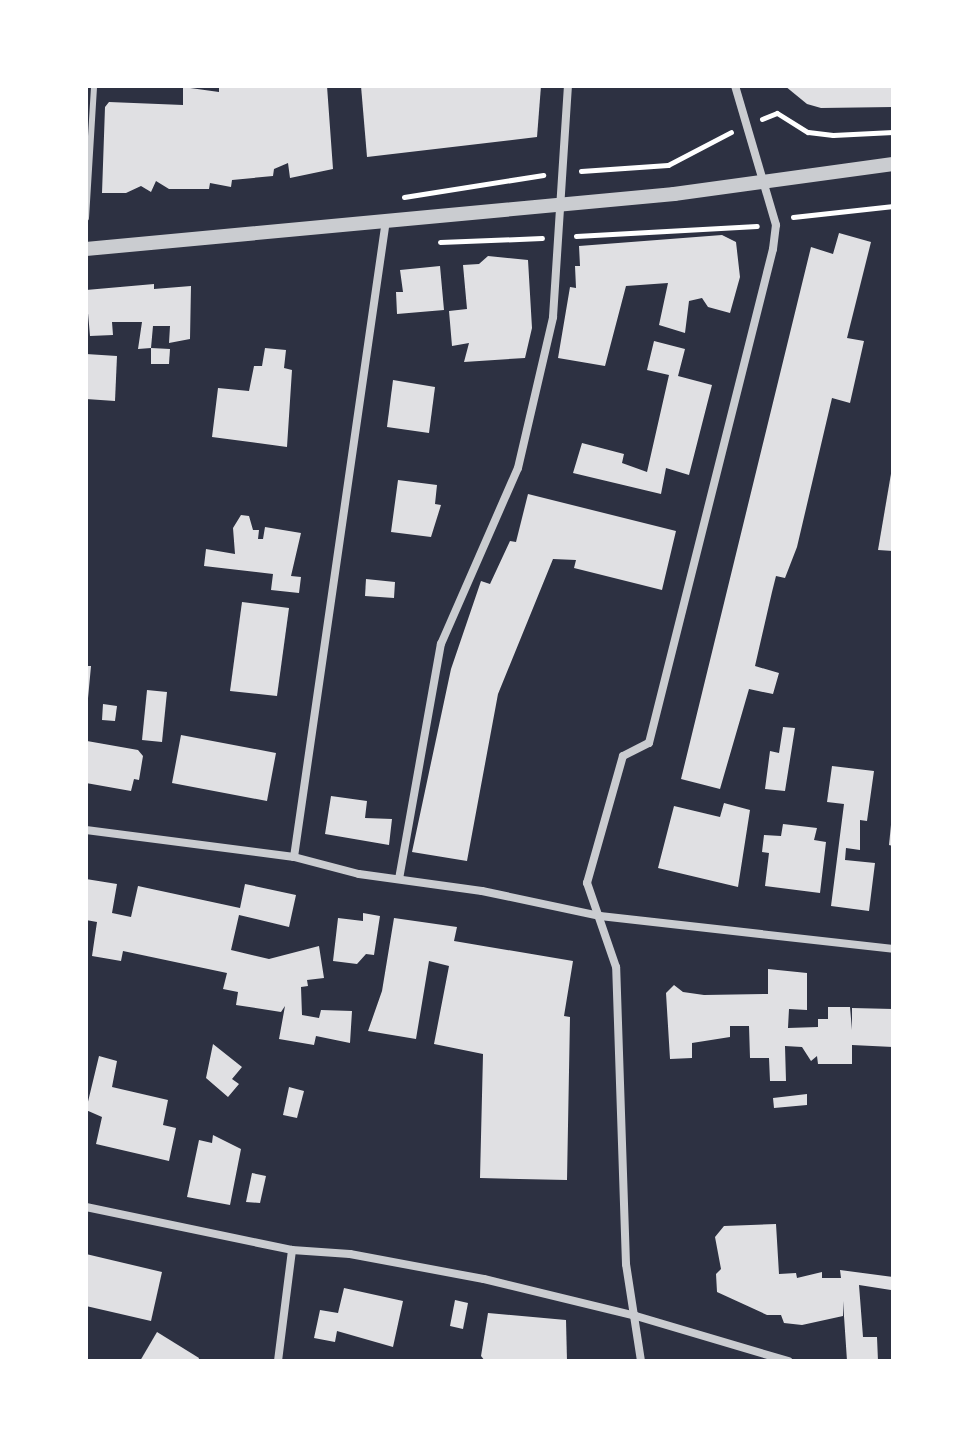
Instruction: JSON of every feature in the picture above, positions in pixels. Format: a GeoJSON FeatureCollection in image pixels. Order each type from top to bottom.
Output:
{"type":"FeatureCollection","features":[{"type":"Feature","properties":{"kind":"street"},"geometry":{"type":"LineString","coordinates":[[399,879],[441,644],[522,453],[553,317],[566,172],[568,86]]}},
{"type":"Feature","properties":{"kind":"street"},"geometry":{"type":"LineString","coordinates":[[641,1361],[626,1264],[616,967],[587,883],[623,756],[649,743],[758,325],[776,225],[735,86]]}},
{"type":"Feature","properties":{"kind":"street"},"geometry":{"type":"LineString","coordinates":[[86,249],[561,205],[893,164]]}},
{"type":"Feature","properties":{"kind":"street"},"geometry":{"type":"LineString","coordinates":[[294,857],[386,220]]}},
{"type":"Feature","properties":{"kind":"street"},"geometry":{"type":"LineString","coordinates":[[86,830],[294,857],[600,916],[893,949]]}},
{"type":"Feature","properties":{"kind":"street"},"geometry":{"type":"LineString","coordinates":[[86,1207],[292,1250],[350,1254],[440,1270],[636,1316],[788,1361]]}},
{"type":"Feature","properties":{"kind":"street"},"geometry":{"type":"LineString","coordinates":[[278,1361],[292,1250]]}},
{"type":"Feature","properties":{"kind":"lane"},"geometry":{"type":"LineString","coordinates":[[86,218],[94,86]]}},
{"type":"Feature","properties":{"kind":"path"},"geometry":{"type":"LineString","coordinates":[[386,220],[407,192],[566,172],[668,165],[777,113],[808,132],[893,132]]}},
{"type":"Feature","properties":{"kind":"path"},"geometry":{"type":"LineString","coordinates":[[776,225],[792,217],[893,206]]}},
{"type":"Feature","properties":{"kind":"building"},"geometry":{"type":"Polygon","coordinates":[[[219,86],[327,86],[333,169],[290,178],[288,163],[274,169],[273,176],[232,180],[231,187],[210,183],[209,189],[169,189],[156,181],[151,192],[141,186],[126,193],[102,193],[105,107],[109,102],[183,105],[183,87],[219,92],[219,86]]]}},
{"type":"Feature","properties":{"kind":"building"},"geometry":{"type":"Polygon","coordinates":[[[361,86],[541,86],[537,137],[367,157],[361,86]]]}},
{"type":"Feature","properties":{"kind":"building"},"geometry":{"type":"Polygon","coordinates":[[[785,86],[893,86],[893,107],[821,108],[807,104],[785,86]]]}},
{"type":"Feature","properties":{"kind":"building"},"geometry":{"type":"Polygon","coordinates":[[[839,233],[871,242],[847,338],[864,341],[850,403],[832,398],[797,547],[785,578],[776,576],[755,666],[779,673],[773,694],[749,689],[720,789],[681,779],[811,247],[833,254],[839,233]]]}},
{"type":"Feature","properties":{"kind":"building"},"geometry":{"type":"Polygon","coordinates":[[[722,235],[736,242],[740,277],[730,313],[708,307],[702,298],[689,301],[685,333],[659,325],[668,283],[626,286],[605,366],[558,358],[570,287],[576,288],[575,266],[580,266],[579,246],[722,235]]]}},
{"type":"Feature","properties":{"kind":"building"},"geometry":{"type":"Polygon","coordinates":[[[488,256],[528,260],[532,328],[525,358],[464,362],[469,343],[452,346],[449,311],[467,309],[463,265],[479,264],[488,256]]]}},
{"type":"Feature","properties":{"kind":"building"},"geometry":{"type":"Polygon","coordinates":[[[440,266],[444,310],[397,314],[396,292],[403,292],[400,270],[440,266]]]}},
{"type":"Feature","properties":{"kind":"building"},"geometry":{"type":"Polygon","coordinates":[[[154,284],[154,289],[191,286],[190,339],[169,343],[170,326],[153,326],[151,348],[138,349],[142,322],[112,322],[113,335],[90,336],[86,290],[154,284]]]}},
{"type":"Feature","properties":{"kind":"building"},"geometry":{"type":"Polygon","coordinates":[[[654,341],[685,349],[678,376],[712,385],[689,475],[666,468],[661,494],[573,473],[582,443],[624,454],[622,463],[647,472],[669,375],[647,370],[654,341]]]}},
{"type":"Feature","properties":{"kind":"building"},"geometry":{"type":"Polygon","coordinates":[[[151,348],[170,349],[169,364],[151,364],[151,348]]]}},
{"type":"Feature","properties":{"kind":"building"},"geometry":{"type":"Polygon","coordinates":[[[265,348],[286,350],[284,368],[292,370],[287,447],[212,437],[218,388],[249,391],[254,366],[262,366],[265,348]]]}},
{"type":"Feature","properties":{"kind":"building"},"geometry":{"type":"Polygon","coordinates":[[[86,354],[117,356],[115,401],[86,399],[86,354]]]}},
{"type":"Feature","properties":{"kind":"building"},"geometry":{"type":"Polygon","coordinates":[[[393,380],[435,387],[429,433],[387,427],[393,380]]]}},
{"type":"Feature","properties":{"kind":"building"},"geometry":{"type":"Polygon","coordinates":[[[893,462],[893,551],[878,550],[893,462]]]}},
{"type":"Feature","properties":{"kind":"building"},"geometry":{"type":"Polygon","coordinates":[[[398,480],[437,485],[435,504],[441,505],[431,537],[391,532],[398,480]]]}},
{"type":"Feature","properties":{"kind":"building"},"geometry":{"type":"Polygon","coordinates":[[[528,494],[676,531],[662,590],[574,568],[576,560],[553,559],[498,694],[467,861],[412,852],[451,669],[481,581],[490,584],[510,541],[516,542],[528,494]]]}},
{"type":"Feature","properties":{"kind":"building"},"geometry":{"type":"Polygon","coordinates":[[[241,515],[249,516],[253,530],[259,530],[258,539],[263,539],[265,527],[301,533],[291,576],[301,577],[299,593],[271,590],[273,574],[204,566],[206,549],[235,554],[233,528],[241,515]]]}},
{"type":"Feature","properties":{"kind":"building"},"geometry":{"type":"Polygon","coordinates":[[[366,579],[395,582],[394,598],[365,596],[366,579]]]}},
{"type":"Feature","properties":{"kind":"building"},"geometry":{"type":"Polygon","coordinates":[[[242,602],[289,608],[277,696],[230,691],[242,602]]]}},
{"type":"Feature","properties":{"kind":"building"},"geometry":{"type":"Polygon","coordinates":[[[86,666],[91,666],[88,698],[86,697],[86,666]]]}},
{"type":"Feature","properties":{"kind":"building"},"geometry":{"type":"Polygon","coordinates":[[[147,690],[167,692],[162,742],[142,740],[147,690]]]}},
{"type":"Feature","properties":{"kind":"building"},"geometry":{"type":"Polygon","coordinates":[[[103,704],[117,706],[115,721],[102,720],[103,704]]]}},
{"type":"Feature","properties":{"kind":"building"},"geometry":{"type":"Polygon","coordinates":[[[783,727],[795,728],[785,791],[765,789],[770,751],[779,753],[783,727]]]}},
{"type":"Feature","properties":{"kind":"building"},"geometry":{"type":"Polygon","coordinates":[[[181,735],[276,753],[267,801],[172,783],[181,735]]]}},
{"type":"Feature","properties":{"kind":"building"},"geometry":{"type":"Polygon","coordinates":[[[87,741],[138,750],[143,756],[139,780],[134,779],[131,791],[86,783],[87,741]]]}},
{"type":"Feature","properties":{"kind":"building"},"geometry":{"type":"Polygon","coordinates":[[[832,766],[874,771],[867,821],[860,820],[860,850],[846,848],[845,860],[875,863],[869,911],[831,906],[844,804],[827,802],[832,766]]]}},
{"type":"Feature","properties":{"kind":"building"},"geometry":{"type":"Polygon","coordinates":[[[331,796],[367,801],[365,818],[392,819],[389,845],[325,834],[331,796]]]}},
{"type":"Feature","properties":{"kind":"building"},"geometry":{"type":"Polygon","coordinates":[[[724,803],[750,810],[738,887],[658,868],[674,806],[720,817],[724,803]]]}},
{"type":"Feature","properties":{"kind":"building"},"geometry":{"type":"Polygon","coordinates":[[[783,824],[817,828],[814,840],[826,842],[820,893],[765,886],[769,853],[762,852],[764,835],[781,836],[783,824]]]}},
{"type":"Feature","properties":{"kind":"building"},"geometry":{"type":"Polygon","coordinates":[[[893,825],[893,846],[889,845],[893,825]]]}},
{"type":"Feature","properties":{"kind":"building"},"geometry":{"type":"Polygon","coordinates":[[[86,879],[117,884],[112,913],[131,917],[138,886],[240,908],[245,884],[296,895],[289,927],[239,915],[231,950],[269,959],[319,946],[324,978],[307,980],[308,986],[301,987],[302,1015],[319,1018],[321,1010],[352,1011],[350,1043],[316,1036],[314,1045],[279,1039],[285,1006],[281,1012],[236,1005],[238,992],[223,989],[227,973],[123,951],[121,961],[92,956],[97,922],[86,920],[86,879]]]}},
{"type":"Feature","properties":{"kind":"building"},"geometry":{"type":"Polygon","coordinates":[[[363,913],[380,916],[374,955],[366,954],[357,964],[333,961],[338,918],[363,921],[363,913]]]}},
{"type":"Feature","properties":{"kind":"building"},"geometry":{"type":"Polygon","coordinates":[[[394,918],[457,927],[454,941],[573,961],[564,1016],[570,1017],[567,1180],[480,1178],[483,1054],[434,1044],[449,966],[429,961],[416,1039],[368,1031],[382,991],[394,918]]]}},
{"type":"Feature","properties":{"kind":"building"},"geometry":{"type":"Polygon","coordinates":[[[768,969],[807,973],[807,1010],[789,1009],[788,1028],[818,1027],[818,1019],[828,1019],[828,1007],[850,1007],[852,1030],[852,1008],[893,1009],[893,1047],[852,1045],[852,1064],[818,1064],[817,1056],[811,1061],[802,1047],[785,1046],[786,1081],[770,1081],[769,1058],[750,1058],[749,1026],[730,1026],[730,1037],[692,1043],[692,1058],[670,1059],[666,993],[674,985],[683,992],[704,995],[768,994],[768,969]]]}},
{"type":"Feature","properties":{"kind":"building"},"geometry":{"type":"Polygon","coordinates":[[[213,1044],[242,1067],[232,1079],[239,1084],[228,1097],[206,1078],[213,1044]]]}},
{"type":"Feature","properties":{"kind":"building"},"geometry":{"type":"Polygon","coordinates":[[[99,1056],[117,1061],[112,1087],[168,1100],[163,1125],[176,1128],[169,1161],[96,1144],[102,1117],[86,1110],[99,1056]]]}},
{"type":"Feature","properties":{"kind":"building"},"geometry":{"type":"Polygon","coordinates":[[[289,1087],[304,1091],[297,1118],[283,1115],[289,1087]]]}},
{"type":"Feature","properties":{"kind":"building"},"geometry":{"type":"Polygon","coordinates":[[[807,1094],[807,1105],[774,1108],[773,1098],[807,1094]]]}},
{"type":"Feature","properties":{"kind":"building"},"geometry":{"type":"Polygon","coordinates":[[[213,1135],[241,1149],[230,1205],[187,1197],[199,1140],[212,1143],[213,1135]]]}},
{"type":"Feature","properties":{"kind":"building"},"geometry":{"type":"Polygon","coordinates":[[[252,1173],[266,1176],[260,1203],[246,1202],[252,1173]]]}},
{"type":"Feature","properties":{"kind":"building"},"geometry":{"type":"Polygon","coordinates":[[[776,1224],[779,1274],[796,1273],[797,1278],[822,1272],[822,1278],[841,1278],[840,1270],[893,1277],[891,1290],[859,1285],[863,1337],[877,1337],[878,1361],[847,1361],[843,1301],[843,1316],[802,1325],[784,1323],[781,1315],[767,1315],[717,1292],[716,1274],[721,1269],[715,1237],[724,1226],[776,1224]]]}},
{"type":"Feature","properties":{"kind":"building"},"geometry":{"type":"Polygon","coordinates":[[[86,1254],[162,1272],[151,1321],[86,1306],[86,1254]]]}},
{"type":"Feature","properties":{"kind":"building"},"geometry":{"type":"Polygon","coordinates":[[[344,1288],[403,1301],[393,1347],[337,1331],[335,1342],[314,1338],[320,1310],[338,1313],[344,1288]]]}},
{"type":"Feature","properties":{"kind":"building"},"geometry":{"type":"Polygon","coordinates":[[[455,1300],[468,1303],[463,1329],[450,1326],[455,1300]]]}},
{"type":"Feature","properties":{"kind":"building"},"geometry":{"type":"Polygon","coordinates":[[[488,1313],[566,1320],[567,1361],[485,1361],[481,1356],[488,1313]]]}},
{"type":"Feature","properties":{"kind":"building"},"geometry":{"type":"Polygon","coordinates":[[[157,1332],[199,1358],[198,1361],[140,1361],[157,1332]]]}}]}
